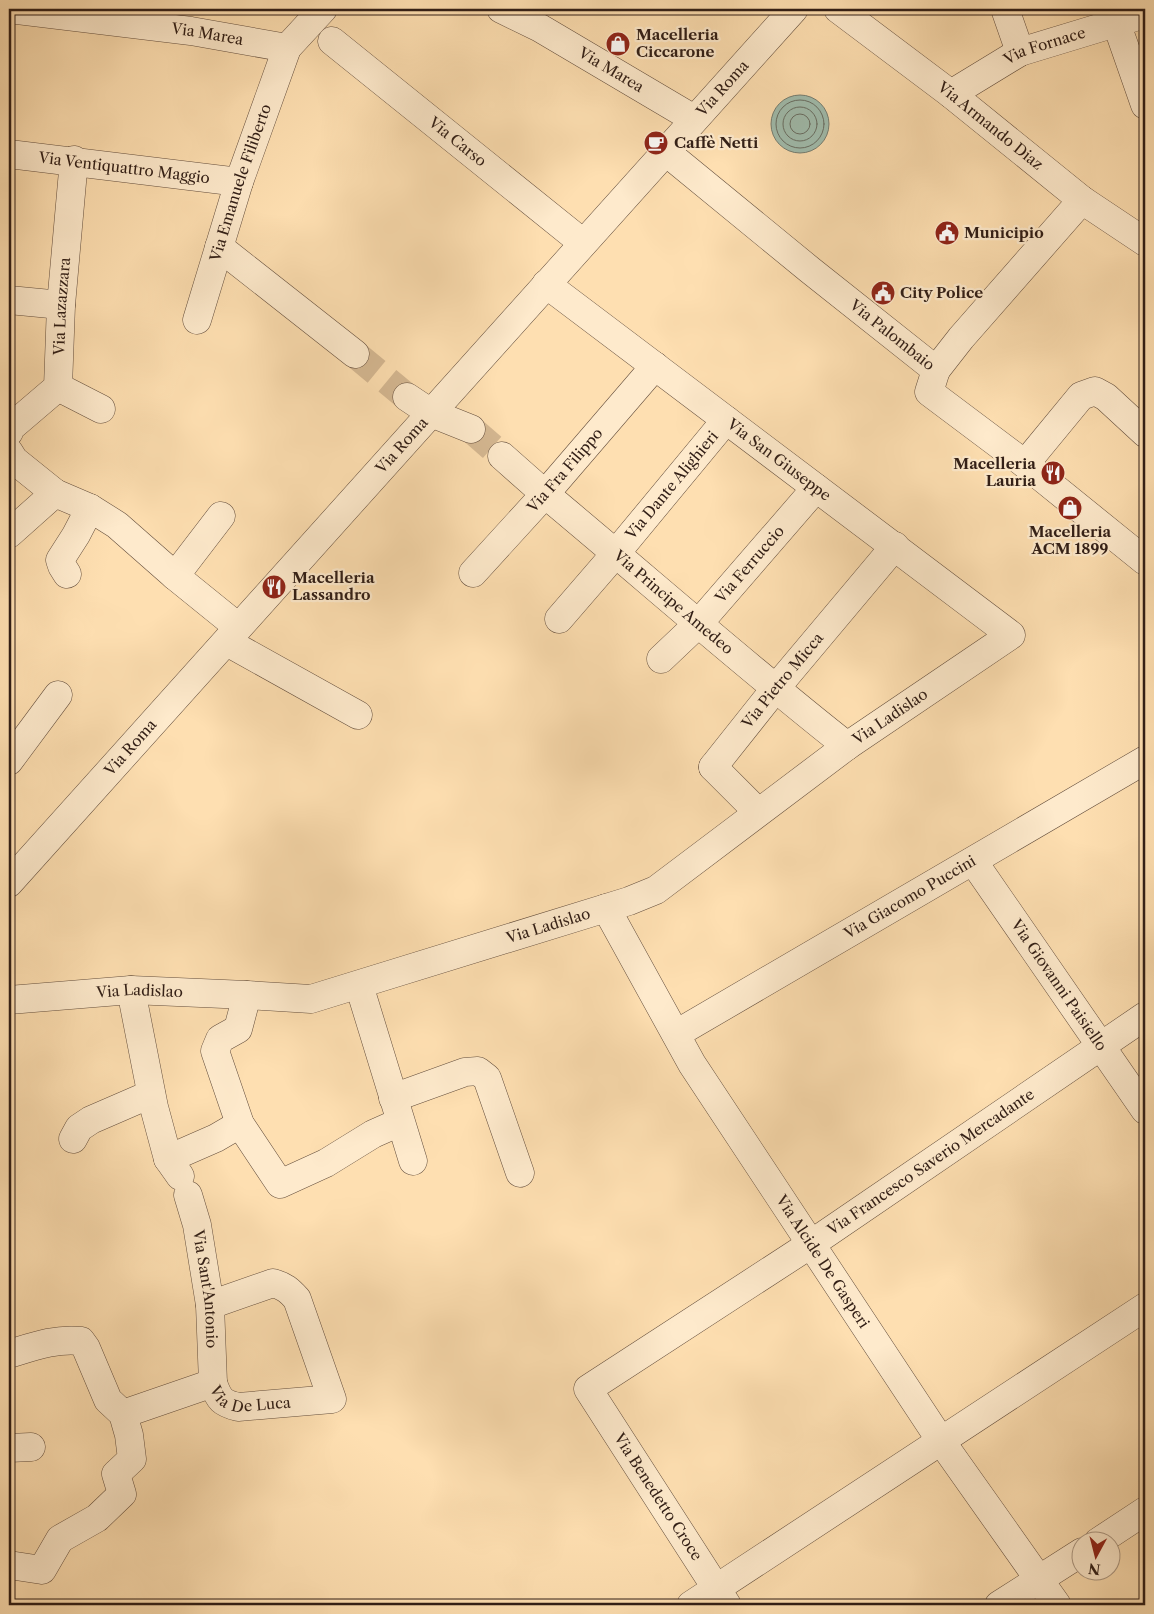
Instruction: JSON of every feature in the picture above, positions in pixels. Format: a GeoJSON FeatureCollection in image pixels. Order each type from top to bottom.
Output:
{"type":"FeatureCollection","features":[{"type":"Feature","properties":{"kind":"street","name":"Via Marea"},"geometry":{"type":"LineString","coordinates":[[9,9],[42,11],[191,31],[287,48]]}},
{"type":"Feature","properties":{"kind":"street"},"geometry":{"type":"LineString","coordinates":[[287,48],[323,9]]}},
{"type":"Feature","properties":{"kind":"street","name":"Via Marea"},"geometry":{"type":"LineString","coordinates":[[501,9],[540,28],[694,119]]}},
{"type":"Feature","properties":{"kind":"street","name":"Via Roma"},"geometry":{"type":"LineString","coordinates":[[9,883],[794,9]]}},
{"type":"Feature","properties":{"kind":"street","name":"Via Armando Diaz"},"geometry":{"type":"LineString","coordinates":[[838,9],[951,94],[1082,200],[1145,242]]}},
{"type":"Feature","properties":{"kind":"street"},"geometry":{"type":"LineString","coordinates":[[1006,9],[1020,52]]}},
{"type":"Feature","properties":{"kind":"street","name":"Via Fornace"},"geometry":{"type":"LineString","coordinates":[[951,94],[1020,52],[1145,14]]}},
{"type":"Feature","properties":{"kind":"street"},"geometry":{"type":"LineString","coordinates":[[1116,22],[1145,105]]}},
{"type":"Feature","properties":{"kind":"street","name":"Via Carso"},"geometry":{"type":"LineString","coordinates":[[332,41],[583,243]]}},
{"type":"Feature","properties":{"kind":"street","name":"Via Emanuele Filiberto"},"geometry":{"type":"LineString","coordinates":[[197,320],[239,182],[287,48]]}},
{"type":"Feature","properties":{"kind":"street","name":"Via Palombaio"},"geometry":{"type":"LineString","coordinates":[[666,152],[936,370],[929,392],[1025,464],[1145,561]]}},
{"type":"Feature","properties":{"kind":"street","name":"Via Ventiquattro Maggio"},"geometry":{"type":"LineString","coordinates":[[9,154],[74,160],[239,182]]}},
{"type":"Feature","properties":{"kind":"street","name":"Via Lazazzara"},"geometry":{"type":"LineString","coordinates":[[58,387],[61,305],[74,160]]}},
{"type":"Feature","properties":{"kind":"street"},"geometry":{"type":"LineString","coordinates":[[936,370],[961,338],[1082,200]]}},
{"type":"Feature","properties":{"kind":"street"},"geometry":{"type":"LineString","coordinates":[[219,247],[355,354]]}},
{"type":"Feature","properties":{"kind":"street","name":"Via San Giuseppe"},"geometry":{"type":"LineString","coordinates":[[546,284],[1011,635]]}},
{"type":"Feature","properties":{"kind":"street"},"geometry":{"type":"LineString","coordinates":[[9,300],[61,305]]}},
{"type":"Feature","properties":{"kind":"street","name":"Via Fra Filippo"},"geometry":{"type":"LineString","coordinates":[[473,573],[545,494],[655,366]]}},
{"type":"Feature","properties":{"kind":"street"},"geometry":{"type":"LineString","coordinates":[[9,432],[10,428],[58,387],[101,409]]}},
{"type":"Feature","properties":{"kind":"street"},"geometry":{"type":"LineString","coordinates":[[1025,464],[1081,396],[1094,391],[1106,397],[1145,433]]}},
{"type":"Feature","properties":{"kind":"street"},"geometry":{"type":"LineString","coordinates":[[407,397],[431,413],[472,429]]}},
{"type":"Feature","properties":{"kind":"street","name":"Via Dante Alighieri"},"geometry":{"type":"LineString","coordinates":[[559,619],[726,420]]}},
{"type":"Feature","properties":{"kind":"street"},"geometry":{"type":"LineString","coordinates":[[9,452],[14,460],[55,493],[90,508],[117,525],[176,576],[233,634],[358,715]]}},
{"type":"Feature","properties":{"kind":"street","name":"Via Principe Amedeo"},"geometry":{"type":"LineString","coordinates":[[502,456],[775,689],[847,746]]}},
{"type":"Feature","properties":{"kind":"street","name":"Via Ferruccio"},"geometry":{"type":"LineString","coordinates":[[661,659],[699,623],[816,488]]}},
{"type":"Feature","properties":{"kind":"street"},"geometry":{"type":"LineString","coordinates":[[9,534],[55,493]]}},
{"type":"Feature","properties":{"kind":"street"},"geometry":{"type":"LineString","coordinates":[[67,574],[60,560],[90,508]]}},
{"type":"Feature","properties":{"kind":"street"},"geometry":{"type":"LineString","coordinates":[[176,576],[221,516]]}},
{"type":"Feature","properties":{"kind":"street","name":"Via Pietro Micca"},"geometry":{"type":"LineString","coordinates":[[758,812],[713,767],[775,689],[895,546]]}},
{"type":"Feature","properties":{"kind":"street","name":"Via Ladislao"},"geometry":{"type":"LineString","coordinates":[[9,1000],[131,990],[310,999],[629,901],[656,890],[847,746],[1011,635]]}},
{"type":"Feature","properties":{"kind":"street"},"geometry":{"type":"LineString","coordinates":[[9,761],[58,695]]}},
{"type":"Feature","properties":{"kind":"street","name":"Via Giacomo Puccini"},"geometry":{"type":"LineString","coordinates":[[676,1034],[1145,760]]}},
{"type":"Feature","properties":{"kind":"street","name":"Via Giovanni Paisiello"},"geometry":{"type":"LineString","coordinates":[[973,861],[1145,1110]]}},
{"type":"Feature","properties":{"kind":"street","name":"Via Alcide De Gasperi"},"geometry":{"type":"LineString","coordinates":[[606,908],[692,1064],[941,1441],[1057,1605]]}},
{"type":"Feature","properties":{"kind":"street"},"geometry":{"type":"LineString","coordinates":[[358,985],[413,1161]]}},
{"type":"Feature","properties":{"kind":"street","name":"Via Sant'Antonio"},"geometry":{"type":"LineString","coordinates":[[131,990],[151,1094],[197,1225],[210,1305],[213,1383]]}},
{"type":"Feature","properties":{"kind":"street"},"geometry":{"type":"LineString","coordinates":[[247,995],[238,1029],[220,1039],[215,1051],[240,1124],[280,1184],[326,1164],[373,1134],[396,1110],[465,1072],[478,1071],[486,1078],[520,1173]]}},
{"type":"Feature","properties":{"kind":"street","name":"Via Francesco Saverio Mercadante"},"geometry":{"type":"LineString","coordinates":[[588,1389],[811,1244],[1145,1016]]}},
{"type":"Feature","properties":{"kind":"street"},"geometry":{"type":"LineString","coordinates":[[72,1139],[79,1128],[91,1120],[151,1094]]}},
{"type":"Feature","properties":{"kind":"street"},"geometry":{"type":"LineString","coordinates":[[179,1177],[216,1138],[240,1124]]}},
{"type":"Feature","properties":{"kind":"street","name":"Via De Luca"},"geometry":{"type":"LineString","coordinates":[[122,1414],[213,1383],[217,1395],[225,1404],[238,1407],[332,1399],[297,1299],[290,1290],[284,1286],[273,1284],[210,1305]]}},
{"type":"Feature","properties":{"kind":"street"},"geometry":{"type":"LineString","coordinates":[[691,1605],[722,1597],[941,1441],[1145,1307]]}},
{"type":"Feature","properties":{"kind":"street"},"geometry":{"type":"LineString","coordinates":[[9,1354],[39,1345],[70,1340],[80,1341],[86,1348],[108,1400],[122,1414],[132,1458],[116,1474],[122,1494],[97,1518],[60,1539],[42,1570],[9,1565]]}},
{"type":"Feature","properties":{"kind":"street","name":"Via Benedetto Croce"},"geometry":{"type":"LineString","coordinates":[[588,1389],[722,1597]]}},
{"type":"Feature","properties":{"kind":"street"},"geometry":{"type":"LineString","coordinates":[[1113,1532],[1145,1511]]}},
{"type":"Feature","properties":{"kind":"street"},"geometry":{"type":"LineString","coordinates":[[999,1605],[1072,1558]]}},
{"type":"Feature","properties":{"kind":"water"},"geometry":{"type":"Polygon","coordinates":[[[800,95],[816,100],[824,108],[829,124],[824,140],[816,148],[800,153],[784,148],[776,140],[771,124],[776,108],[784,100],[800,95]]]}},
{"type":"Feature","properties":{"kind":"tunnel"},"geometry":{"type":"LineString","coordinates":[[355,354],[407,397]]}},
{"type":"Feature","properties":{"kind":"tunnel"},"geometry":{"type":"LineString","coordinates":[[471,429],[502,456]]}},
{"type":"Feature","properties":{"kind":"place","name":"Macelleria Ciccarone"},"geometry":{"type":"Point","coordinates":[618,44]}},
{"type":"Feature","properties":{"kind":"place","name":"Caffè Netti"},"geometry":{"type":"Point","coordinates":[656,143]}},
{"type":"Feature","properties":{"kind":"place","name":"Municipio"},"geometry":{"type":"Point","coordinates":[947,233]}},
{"type":"Feature","properties":{"kind":"place","name":"City Police"},"geometry":{"type":"Point","coordinates":[883,293]}},
{"type":"Feature","properties":{"kind":"place","name":"Macelleria Lauria"},"geometry":{"type":"Point","coordinates":[1053,473]}},
{"type":"Feature","properties":{"kind":"place","name":"Macelleria ACM 1899"},"geometry":{"type":"Point","coordinates":[1070,508]}},
{"type":"Feature","properties":{"kind":"place","name":"Macelleria Lassandro"},"geometry":{"type":"Point","coordinates":[274,587]}}]}
